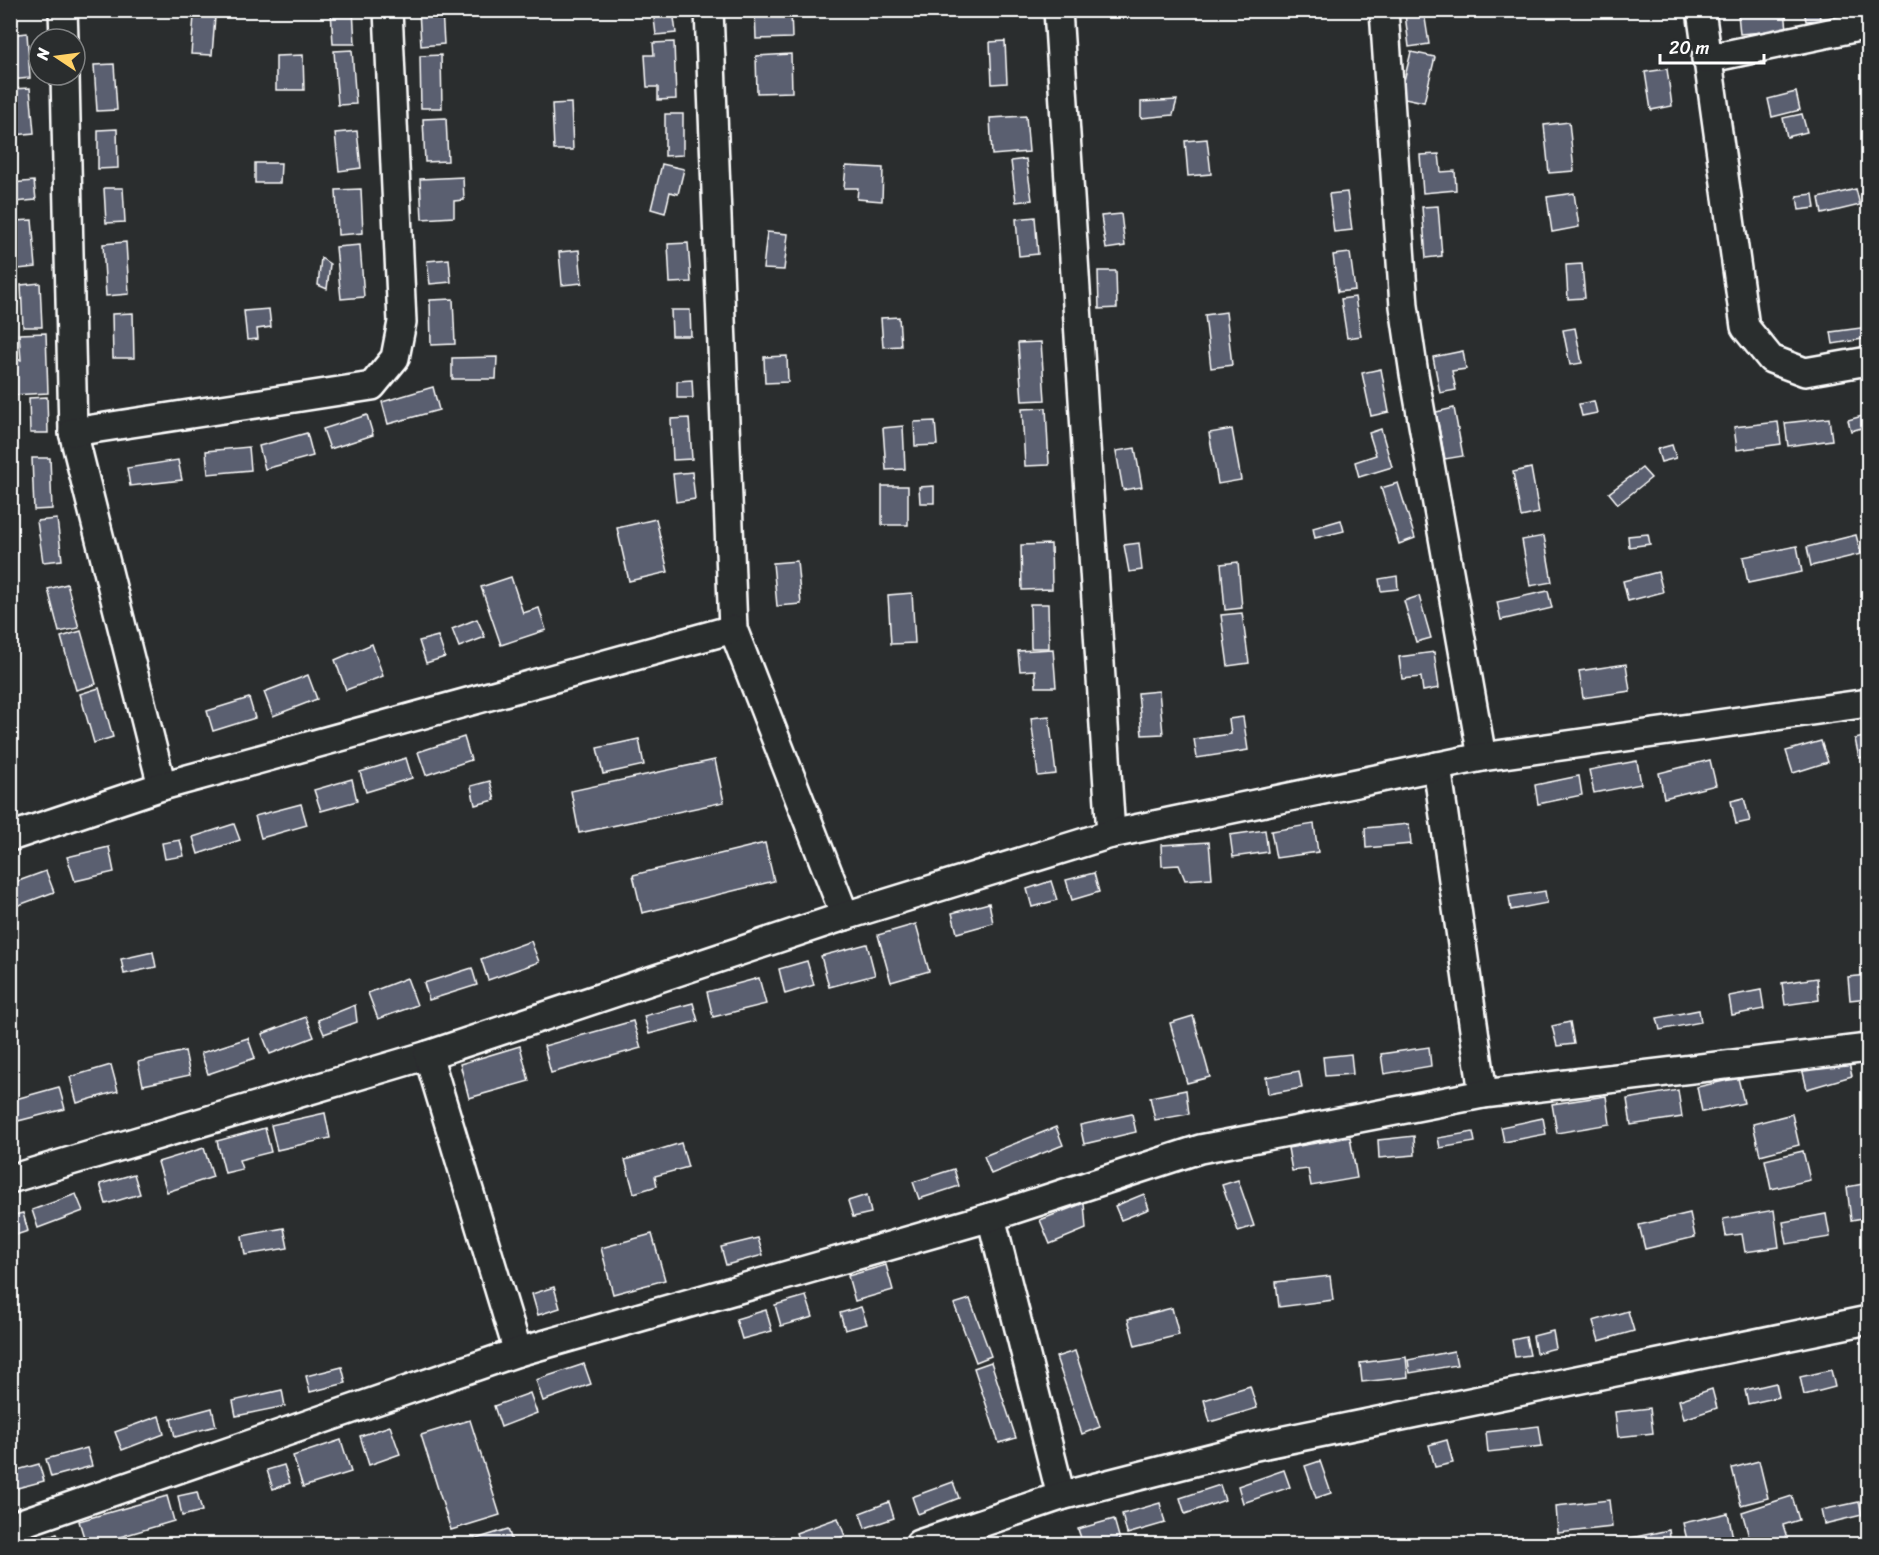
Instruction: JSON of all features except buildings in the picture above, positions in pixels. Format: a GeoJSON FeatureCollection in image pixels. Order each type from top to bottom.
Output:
{"type":"FeatureCollection","features":[{"type":"Feature","properties":{"kind":"street"},"geometry":{"type":"LineString","coordinates":[[63,10],[64,27]]}},
{"type":"Feature","properties":{"kind":"street"},"geometry":{"type":"LineString","coordinates":[[73,432],[372,386],[395,358],[402,322],[388,10]]}},
{"type":"Feature","properties":{"kind":"street"},"geometry":{"type":"LineString","coordinates":[[709,10],[733,629],[845,916]]}},
{"type":"Feature","properties":{"kind":"street"},"geometry":{"type":"LineString","coordinates":[[1058,10],[1111,834]]}},
{"type":"Feature","properties":{"kind":"street"},"geometry":{"type":"LineString","coordinates":[[1384,10],[1404,306],[1482,757]]}},
{"type":"Feature","properties":{"kind":"street"},"geometry":{"type":"LineString","coordinates":[[1701,10],[1745,327],[1771,359],[1805,372],[1869,362]]}},
{"type":"Feature","properties":{"kind":"street"},"geometry":{"type":"LineString","coordinates":[[1706,59],[1869,25]]}},
{"type":"Feature","properties":{"kind":"street"},"geometry":{"type":"LineString","coordinates":[[65,87],[73,432],[162,786]]}},
{"type":"Feature","properties":{"kind":"street"},"geometry":{"type":"LineString","coordinates":[[10,837],[162,786],[733,629]]}},
{"type":"Feature","properties":{"kind":"street"},"geometry":{"type":"LineString","coordinates":[[10,1179],[428,1055],[845,916],[1111,834],[1482,757],[1869,703]]}},
{"type":"Feature","properties":{"kind":"street"},"geometry":{"type":"LineString","coordinates":[[1437,766],[1483,1094]]}},
{"type":"Feature","properties":{"kind":"street"},"geometry":{"type":"LineString","coordinates":[[10,1527],[518,1352],[991,1217],[1200,1149],[1483,1094],[1869,1048]]}},
{"type":"Feature","properties":{"kind":"street"},"geometry":{"type":"LineString","coordinates":[[428,1055],[518,1352]]}},
{"type":"Feature","properties":{"kind":"street"},"geometry":{"type":"LineString","coordinates":[[991,1217],[1061,1496]]}},
{"type":"Feature","properties":{"kind":"street"},"geometry":{"type":"LineString","coordinates":[[919,1545],[1061,1496],[1256,1446],[1869,1320]]}}]}
